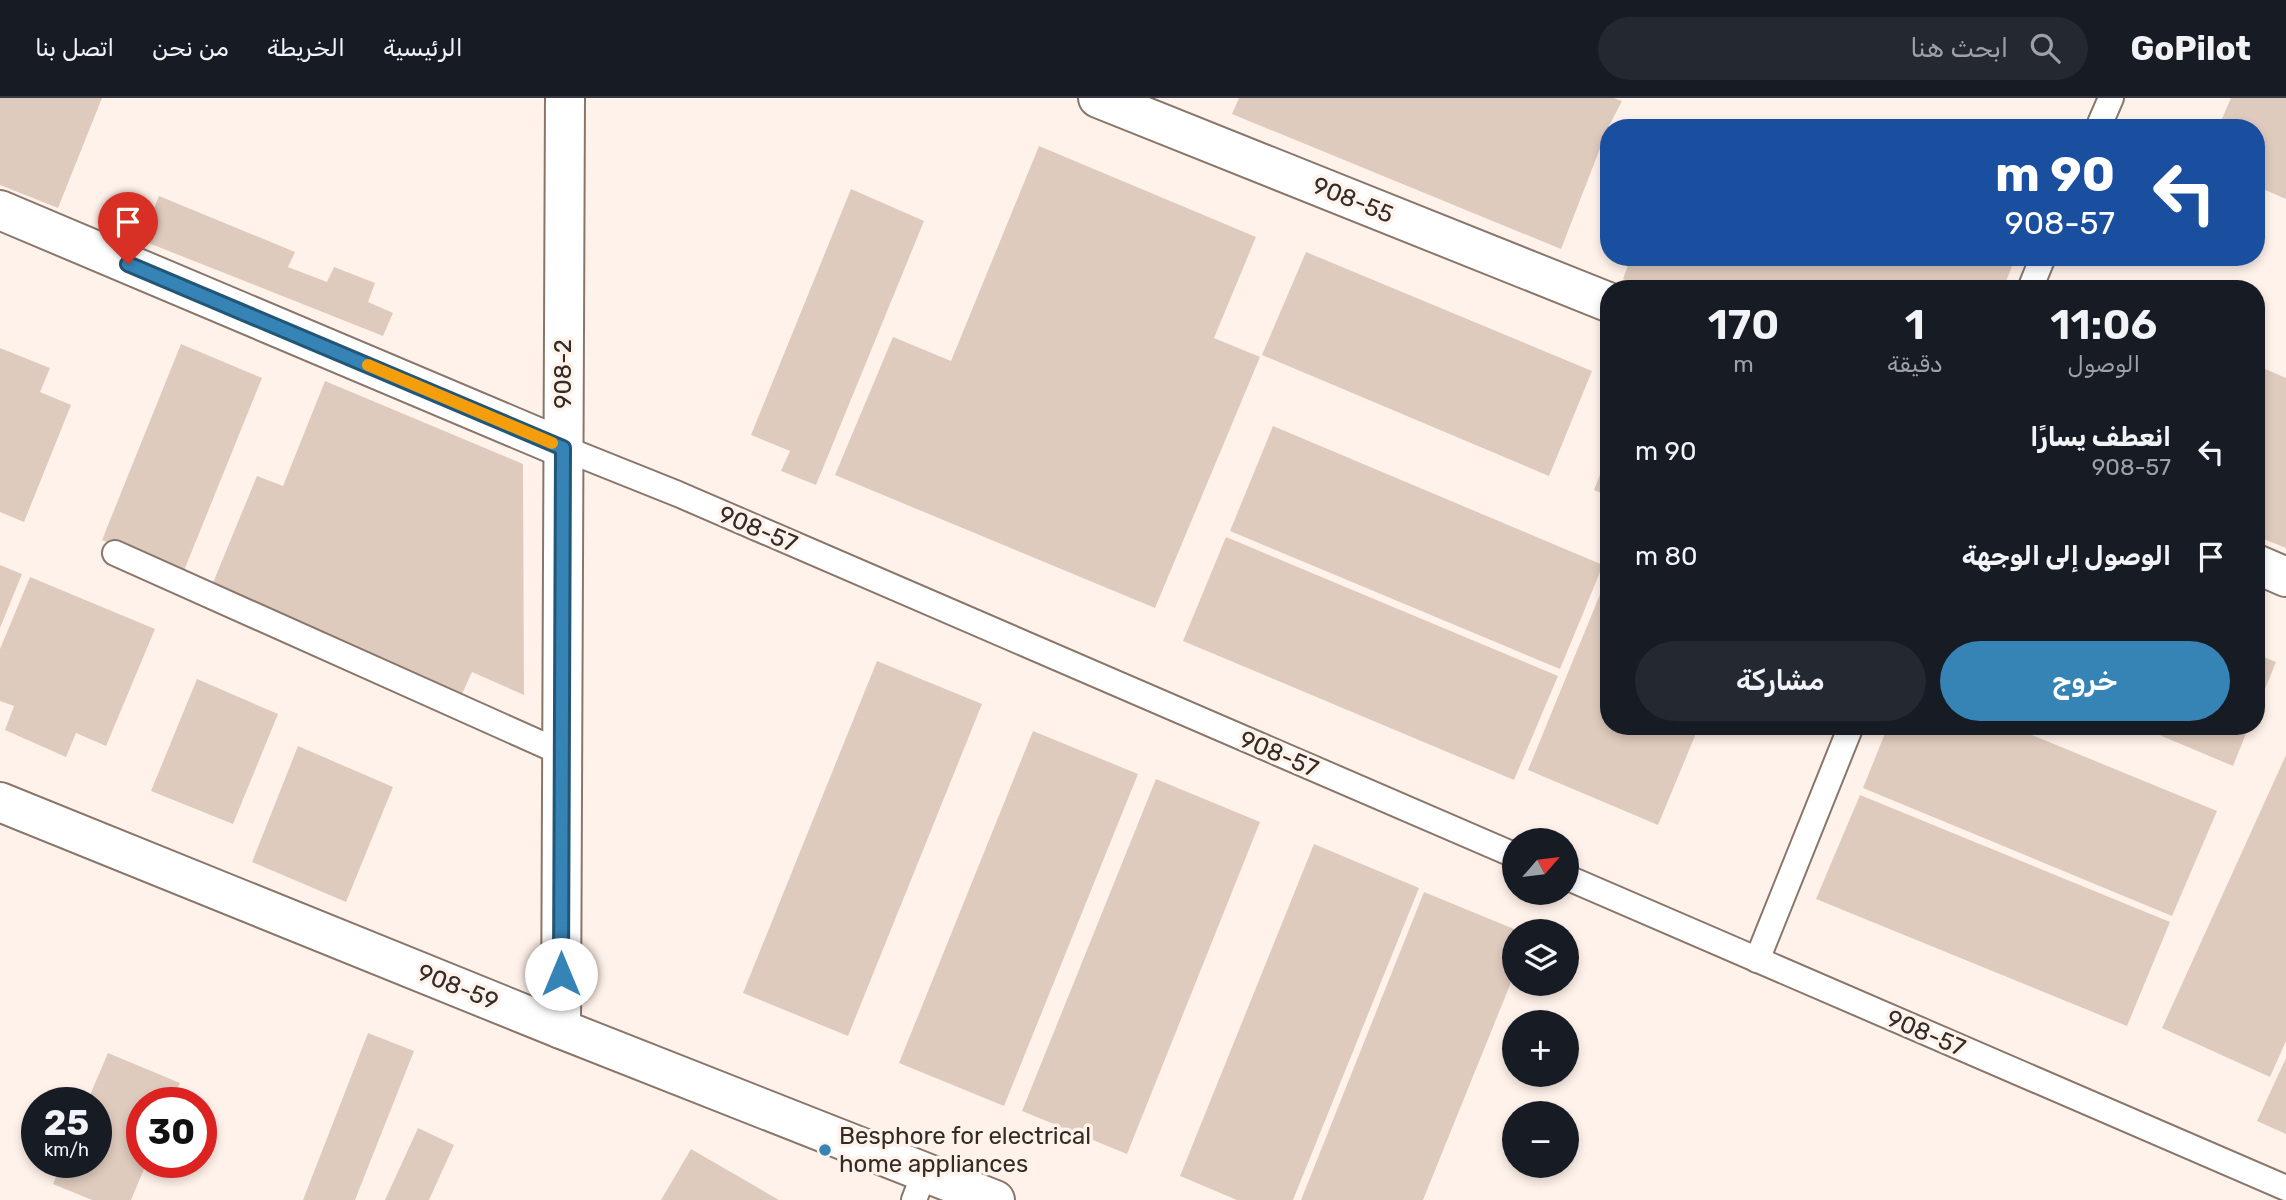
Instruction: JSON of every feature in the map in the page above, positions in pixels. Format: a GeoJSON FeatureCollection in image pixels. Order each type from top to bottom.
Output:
{"type":"FeatureCollection","features":[{"type":"Feature","properties":{"kind":"street","name":"908-2"},"geometry":{"type":"LineString","coordinates":[[561,1029],[565,98]]}},
{"type":"Feature","properties":{"kind":"street","name":"908-55"},"geometry":{"type":"LineString","coordinates":[[1098,98],[1600,299]]}},
{"type":"Feature","properties":{"kind":"street","name":"908-57"},"geometry":{"type":"LineString","coordinates":[[0,210],[563,448]]}},
{"type":"Feature","properties":{"kind":"street"},"geometry":{"type":"LineString","coordinates":[[2265,569],[2286,577]]}},
{"type":"Feature","properties":{"kind":"street","name":"908-59"},"geometry":{"type":"LineString","coordinates":[[0,802],[561,1029],[920,1185],[995,1200]]}},
{"type":"Feature","properties":{"kind":"lane"},"geometry":{"type":"LineString","coordinates":[[2102,119],[2111,98]]}},
{"type":"Feature","properties":{"kind":"lane","name":"908-57"},"geometry":{"type":"LineString","coordinates":[[563,448],[678,494],[1502,850]]}},
{"type":"Feature","properties":{"kind":"lane"},"geometry":{"type":"LineString","coordinates":[[115,553],[562,753]]}},
{"type":"Feature","properties":{"kind":"lane"},"geometry":{"type":"LineString","coordinates":[[1757,960],[1847,735]]}},
{"type":"Feature","properties":{"kind":"lane","name":"908-57"},"geometry":{"type":"LineString","coordinates":[[1579,883],[2286,1188]]}},
{"type":"Feature","properties":{"kind":"building"},"geometry":{"type":"Polygon","coordinates":[[[0,98],[102,98],[58,208],[0,185],[0,98]]]}},
{"type":"Feature","properties":{"kind":"building"},"geometry":{"type":"Polygon","coordinates":[[[1239,98],[1614,98],[1622,101],[1613,119],[1600,119],[1600,149],[1561,249],[1232,114],[1239,98]]]}},
{"type":"Feature","properties":{"kind":"building"},"geometry":{"type":"Polygon","coordinates":[[[2231,98],[2286,98],[2286,199],[2265,190],[2265,119],[2222,119],[2231,98]]]}},
{"type":"Feature","properties":{"kind":"building"},"geometry":{"type":"Polygon","coordinates":[[[1039,146],[1256,237],[1214,338],[1260,357],[1155,608],[835,475],[893,337],[951,361],[1039,146]]]}},
{"type":"Feature","properties":{"kind":"building"},"geometry":{"type":"Polygon","coordinates":[[[851,189],[924,221],[816,485],[781,471],[790,451],[751,435],[851,189]]]}},
{"type":"Feature","properties":{"kind":"building"},"geometry":{"type":"Polygon","coordinates":[[[159,196],[295,252],[288,267],[327,282],[334,267],[375,283],[368,302],[393,313],[383,336],[141,240],[159,196]]]}},
{"type":"Feature","properties":{"kind":"building"},"geometry":{"type":"Polygon","coordinates":[[[1306,252],[1592,371],[1549,476],[1262,355],[1306,252]]]}},
{"type":"Feature","properties":{"kind":"building"},"geometry":{"type":"Polygon","coordinates":[[[1628,266],[2012,266],[2007,280],[1623,279],[1628,266]]]}},
{"type":"Feature","properties":{"kind":"building"},"geometry":{"type":"Polygon","coordinates":[[[181,344],[262,378],[183,573],[102,540],[181,344]]]}},
{"type":"Feature","properties":{"kind":"building"},"geometry":{"type":"Polygon","coordinates":[[[0,348],[50,368],[40,392],[71,405],[24,522],[0,512],[0,348]]]}},
{"type":"Feature","properties":{"kind":"building"},"geometry":{"type":"Polygon","coordinates":[[[2265,369],[2286,378],[2286,548],[2265,540],[2265,369]]]}},
{"type":"Feature","properties":{"kind":"building"},"geometry":{"type":"Polygon","coordinates":[[[325,381],[523,464],[524,695],[472,672],[462,694],[210,590],[257,476],[283,486],[325,381]]]}},
{"type":"Feature","properties":{"kind":"building"},"geometry":{"type":"Polygon","coordinates":[[[1273,426],[1600,564],[1600,572],[1560,669],[1230,531],[1273,426]]]}},
{"type":"Feature","properties":{"kind":"building"},"geometry":{"type":"Polygon","coordinates":[[[1600,475],[1600,493],[1594,490],[1600,475]]]}},
{"type":"Feature","properties":{"kind":"building"},"geometry":{"type":"Polygon","coordinates":[[[1226,537],[1558,676],[1514,780],[1183,641],[1226,537]]]}},
{"type":"Feature","properties":{"kind":"building"},"geometry":{"type":"Polygon","coordinates":[[[0,565],[22,574],[0,628],[0,565]]]}},
{"type":"Feature","properties":{"kind":"building"},"geometry":{"type":"Polygon","coordinates":[[[30,577],[155,629],[106,746],[76,733],[66,757],[5,730],[14,706],[0,701],[0,649],[30,577]]]}},
{"type":"Feature","properties":{"kind":"building"},"geometry":{"type":"Polygon","coordinates":[[[1600,594],[1600,735],[1695,735],[1658,825],[1528,770],[1600,594]]]}},
{"type":"Feature","properties":{"kind":"building"},"geometry":{"type":"Polygon","coordinates":[[[2265,658],[2276,662],[2265,689],[2265,658]]]}},
{"type":"Feature","properties":{"kind":"building"},"geometry":{"type":"Polygon","coordinates":[[[877,661],[982,704],[848,1036],[743,993],[877,661]]]}},
{"type":"Feature","properties":{"kind":"building"},"geometry":{"type":"Polygon","coordinates":[[[197,679],[278,714],[233,824],[151,791],[197,679]]]}},
{"type":"Feature","properties":{"kind":"building"},"geometry":{"type":"Polygon","coordinates":[[[1033,731],[1138,774],[1004,1106],[899,1063],[1033,731]]]}},
{"type":"Feature","properties":{"kind":"building"},"geometry":{"type":"Polygon","coordinates":[[[1884,735],[2032,735],[2217,811],[2172,916],[1863,788],[1884,735]]]}},
{"type":"Feature","properties":{"kind":"building"},"geometry":{"type":"Polygon","coordinates":[[[2159,735],[2245,735],[2233,766],[2159,735]]]}},
{"type":"Feature","properties":{"kind":"building"},"geometry":{"type":"Polygon","coordinates":[[[298,746],[393,787],[346,902],[252,862],[298,746]]]}},
{"type":"Feature","properties":{"kind":"building"},"geometry":{"type":"Polygon","coordinates":[[[2286,755],[2286,1041],[2270,1077],[2162,1028],[2286,755]]]}},
{"type":"Feature","properties":{"kind":"building"},"geometry":{"type":"Polygon","coordinates":[[[1156,779],[1260,822],[1127,1154],[1022,1111],[1156,779]]]}},
{"type":"Feature","properties":{"kind":"building"},"geometry":{"type":"Polygon","coordinates":[[[1860,795],[2170,922],[2127,1026],[1816,899],[1860,795]]]}},
{"type":"Feature","properties":{"kind":"building"},"geometry":{"type":"Polygon","coordinates":[[[1314,844],[1419,888],[1293,1200],[1237,1200],[1180,1176],[1314,844]]]}},
{"type":"Feature","properties":{"kind":"building"},"geometry":{"type":"Polygon","coordinates":[[[1424,892],[1502,924],[1502,996],[1506,996],[1423,1200],[1301,1200],[1424,892]]]}},
{"type":"Feature","properties":{"kind":"building"},"geometry":{"type":"Polygon","coordinates":[[[368,1033],[414,1051],[355,1200],[303,1200],[368,1033]]]}},
{"type":"Feature","properties":{"kind":"building"},"geometry":{"type":"Polygon","coordinates":[[[108,1053],[180,1083],[178,1087],[126,1087],[126,1178],[140,1178],[131,1200],[92,1200],[53,1184],[55,1178],[112,1178],[112,1087],[93,1087],[108,1053]]]}},
{"type":"Feature","properties":{"kind":"building"},"geometry":{"type":"Polygon","coordinates":[[[2286,1058],[2286,1134],[2257,1121],[2286,1058]]]}},
{"type":"Feature","properties":{"kind":"building"},"geometry":{"type":"Polygon","coordinates":[[[418,1128],[454,1145],[429,1200],[385,1200],[418,1128]]]}},
{"type":"Feature","properties":{"kind":"building"},"geometry":{"type":"Polygon","coordinates":[[[691,1149],[779,1200],[661,1200],[691,1149]]]}},
{"type":"Feature","properties":{"kind":"slow traffic"},"geometry":{"type":"LineString","coordinates":[[368,365],[552,443]]}},
{"type":"Feature","properties":{"kind":"place","name":"Besphore for electrical home appliances"},"geometry":{"type":"Point","coordinates":[825,1150]}},
{"type":"Feature","properties":{"kind":"route"},"geometry":{"type":"LineString","coordinates":[[128,264],[563,448],[561,974]]}}]}
